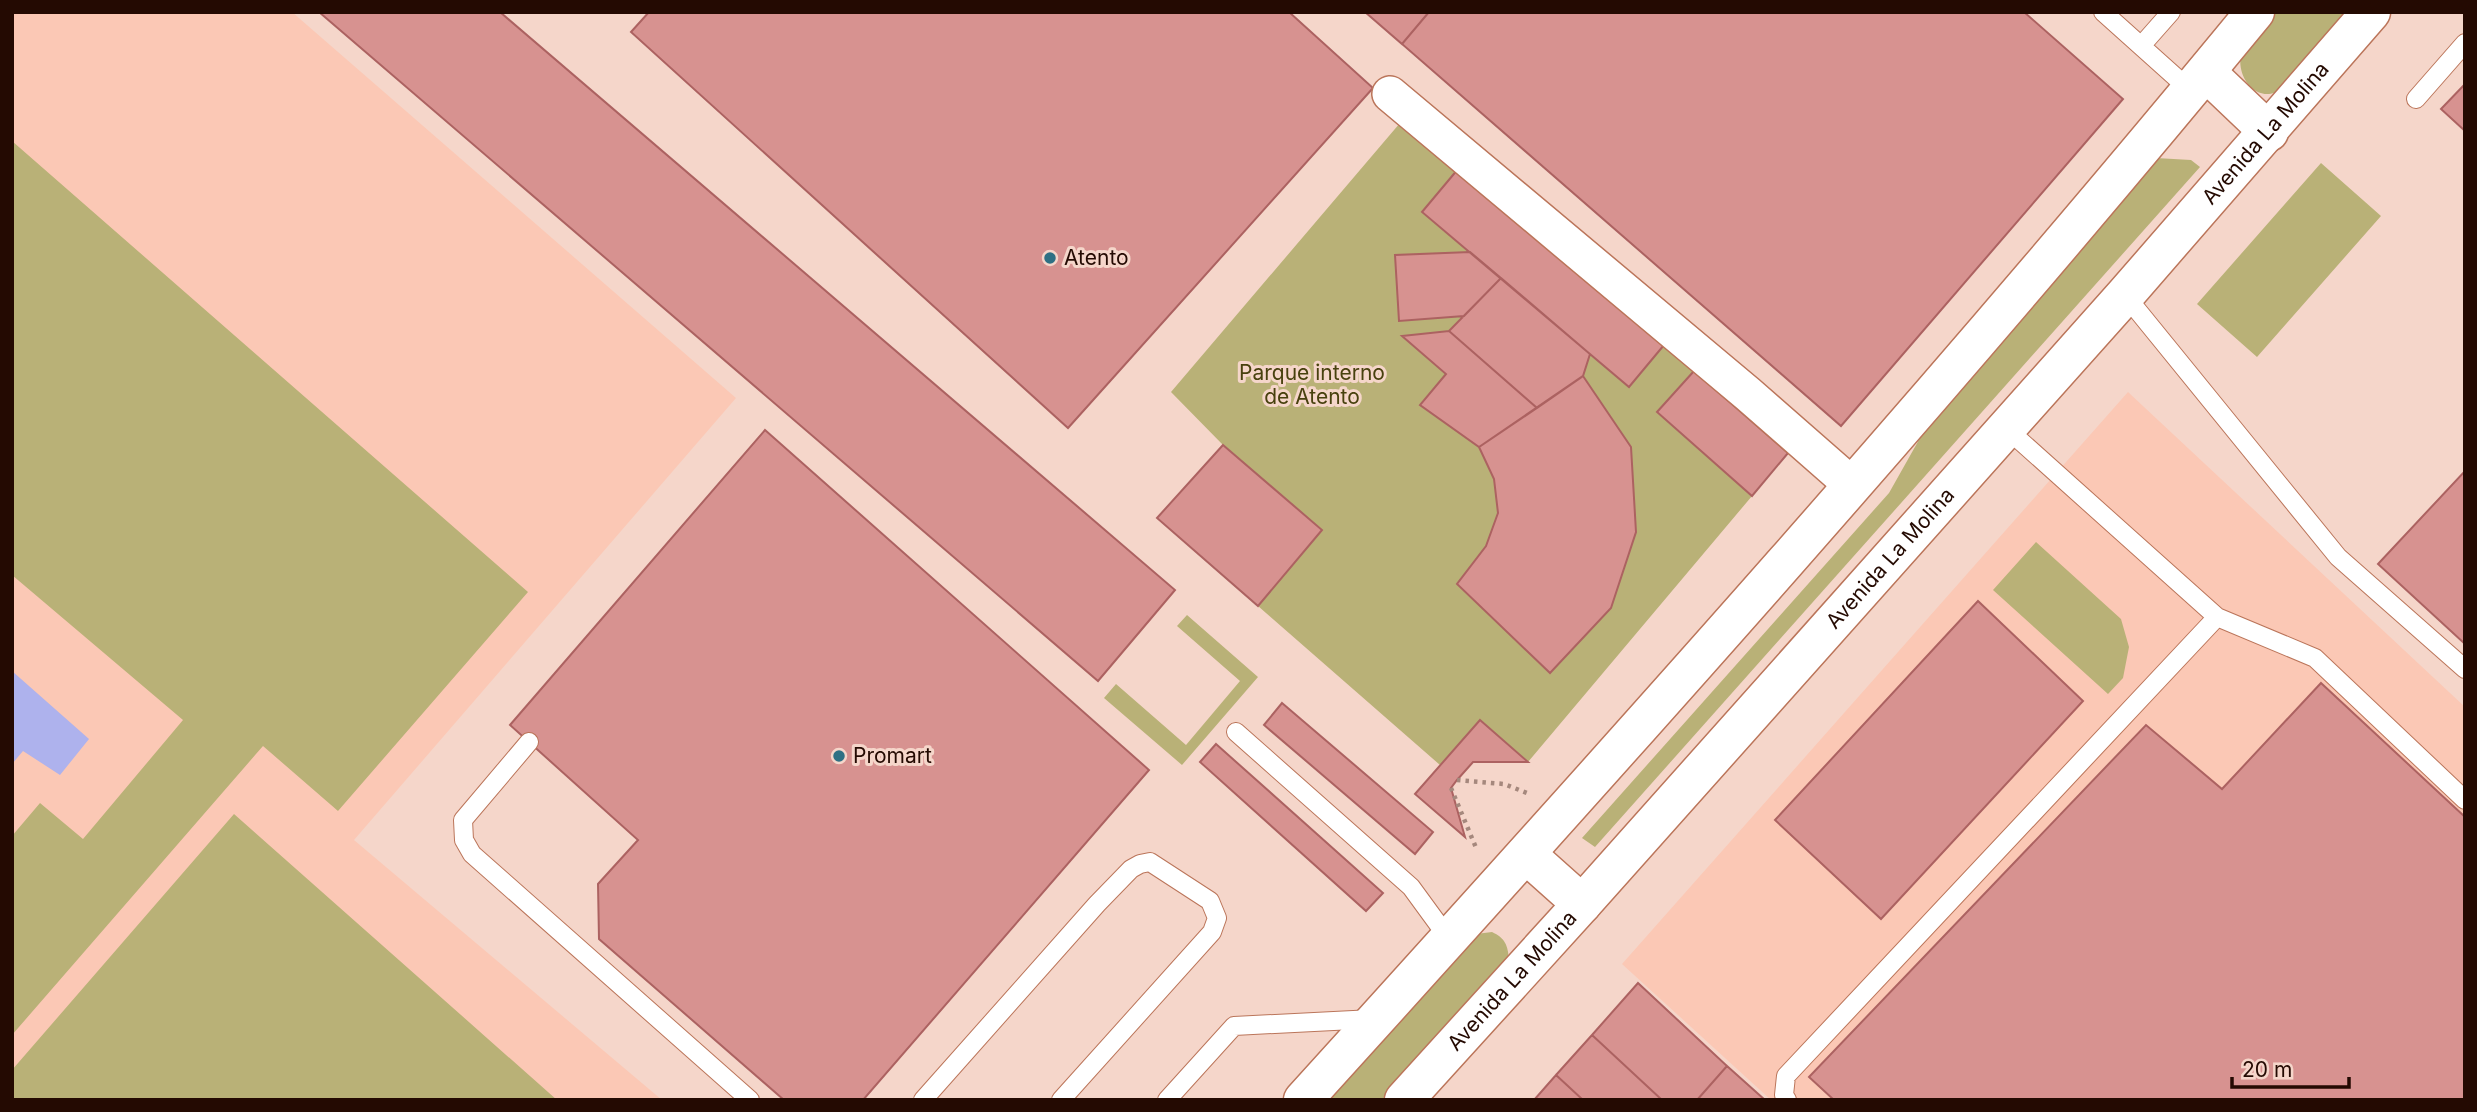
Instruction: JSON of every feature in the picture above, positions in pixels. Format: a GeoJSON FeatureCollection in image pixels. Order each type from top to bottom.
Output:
{"type":"FeatureCollection","features":[{"type":"Feature","properties":{"kind":"main road"},"geometry":{"type":"LineString","coordinates":[[1303,1100],[1853,486],[2255,12]]}},
{"type":"Feature","properties":{"kind":"main road","name":"Avenida La Molina"},"geometry":{"type":"LineString","coordinates":[[1404,1100],[2125,295],[2371,12]]}},
{"type":"Feature","properties":{"kind":"main road"},"geometry":{"type":"LineString","coordinates":[[2198,81],[2269,132]]}},
{"type":"Feature","properties":{"kind":"main road"},"geometry":{"type":"LineString","coordinates":[[1526,854],[1582,904]]}},
{"type":"Feature","properties":{"kind":"street"},"geometry":{"type":"LineString","coordinates":[[1390,94],[1748,394],[1853,486]]}},
{"type":"Feature","properties":{"kind":"lane"},"geometry":{"type":"LineString","coordinates":[[2103,12],[2141,46],[2198,81]]}},
{"type":"Feature","properties":{"kind":"lane"},"geometry":{"type":"LineString","coordinates":[[2141,46],[2171,12]]}},
{"type":"Feature","properties":{"kind":"lane"},"geometry":{"type":"LineString","coordinates":[[2416,99],[2465,43]]}},
{"type":"Feature","properties":{"kind":"lane"},"geometry":{"type":"LineString","coordinates":[[2125,295],[2338,557],[2465,669]]}},
{"type":"Feature","properties":{"kind":"lane"},"geometry":{"type":"LineString","coordinates":[[2006,428],[2217,617],[2315,658],[2465,800]]}},
{"type":"Feature","properties":{"kind":"lane"},"geometry":{"type":"LineString","coordinates":[[1787,1100],[1784,1095],[1786,1076],[2217,617]]}},
{"type":"Feature","properties":{"kind":"lane"},"geometry":{"type":"LineString","coordinates":[[1236,732],[1411,887],[1449,939]]}},
{"type":"Feature","properties":{"kind":"lane"},"geometry":{"type":"LineString","coordinates":[[529,742],[463,820],[464,840],[472,854],[750,1100]]}},
{"type":"Feature","properties":{"kind":"lane"},"geometry":{"type":"LineString","coordinates":[[923,1100],[1130,869],[1150,862],[1210,901],[1217,918],[1212,932],[1061,1100]]}},
{"type":"Feature","properties":{"kind":"lane"},"geometry":{"type":"LineString","coordinates":[[1167,1100],[1234,1026],[1376,1019]]}},
{"type":"Feature","properties":{"kind":"path"},"geometry":{"type":"LineString","coordinates":[[1457,780],[1504,784],[1567,808]]}},
{"type":"Feature","properties":{"kind":"path"},"geometry":{"type":"LineString","coordinates":[[1451,788],[1495,888]]}},
{"type":"Feature","properties":{"kind":"shaded area"},"geometry":{"type":"Polygon","coordinates":[[[12,12],[292,12],[736,398],[354,840],[662,1100],[12,1100],[12,12]]]}},
{"type":"Feature","properties":{"kind":"shaded area"},"geometry":{"type":"Polygon","coordinates":[[[2128,392],[2465,707],[2465,1100],[1771,1100],[1622,964],[2128,392]]]}},
{"type":"Feature","properties":{"kind":"green space"},"geometry":{"type":"Polygon","coordinates":[[[2277,12],[2349,12],[2284,88],[2271,94],[2262,93],[2250,87],[2246,81],[2241,68],[2241,54],[2251,39],[2277,12]]]}},
{"type":"Feature","properties":{"kind":"green space","name":"Parque interno de Atento"},"geometry":{"type":"Polygon","coordinates":[[[1400,123],[1458,169],[1422,212],[1470,252],[1395,255],[1399,321],[1464,316],[1449,331],[1403,336],[1446,374],[1421,405],[1479,447],[1494,479],[1498,513],[1486,546],[1457,584],[1550,673],[1611,608],[1636,532],[1631,447],[1583,376],[1590,354],[1664,345],[1694,371],[1657,412],[1752,496],[1528,762],[1480,720],[1440,765],[1258,606],[1322,530],[1223,445],[1171,392],[1400,123]]]}},
{"type":"Feature","properties":{"kind":"green space"},"geometry":{"type":"Polygon","coordinates":[[[12,141],[528,592],[338,811],[263,746],[12,1035],[12,836],[40,803],[83,839],[183,720],[12,575],[12,141]]]}},
{"type":"Feature","properties":{"kind":"green space"},"geometry":{"type":"Polygon","coordinates":[[[2156,158],[2191,160],[2200,167],[1595,847],[1582,838],[1889,493],[1942,399],[2156,158]]]}},
{"type":"Feature","properties":{"kind":"green space"},"geometry":{"type":"Polygon","coordinates":[[[2321,163],[2381,216],[2257,357],[2197,304],[2321,163]]]}},
{"type":"Feature","properties":{"kind":"green space"},"geometry":{"type":"Polygon","coordinates":[[[2036,542],[2121,619],[2129,647],[2123,678],[2108,694],[1993,590],[2036,542]]]}},
{"type":"Feature","properties":{"kind":"green space"},"geometry":{"type":"Polygon","coordinates":[[[1187,615],[1258,677],[1182,765],[1104,698],[1116,684],[1186,745],[1240,681],[1177,626],[1187,615]]]}},
{"type":"Feature","properties":{"kind":"green space"},"geometry":{"type":"Polygon","coordinates":[[[234,814],[557,1100],[12,1100],[12,1070],[234,814]]]}},
{"type":"Feature","properties":{"kind":"green space"},"geometry":{"type":"Polygon","coordinates":[[[1492,932],[1505,943],[1509,960],[1382,1100],[1328,1100],[1476,934],[1492,932]]]}},
{"type":"Feature","properties":{"kind":"water"},"geometry":{"type":"Polygon","coordinates":[[[12,671],[89,739],[60,775],[23,751],[12,764],[12,671]]]}},
{"type":"Feature","properties":{"kind":"building"},"geometry":{"type":"Polygon","coordinates":[[[319,12],[500,12],[1175,590],[1098,681],[319,12]]]}},
{"type":"Feature","properties":{"kind":"building","name":"Atento"},"geometry":{"type":"Polygon","coordinates":[[[649,12],[1289,12],[1373,88],[1068,428],[631,32],[649,12]]]}},
{"type":"Feature","properties":{"kind":"building"},"geometry":{"type":"Polygon","coordinates":[[[1365,12],[1429,12],[1402,44],[1365,12]]]}},
{"type":"Feature","properties":{"kind":"building"},"geometry":{"type":"Polygon","coordinates":[[[1429,12],[2024,12],[2123,99],[1841,426],[1402,44],[1429,12]]]}},
{"type":"Feature","properties":{"kind":"building"},"geometry":{"type":"Polygon","coordinates":[[[2465,84],[2465,131],[2441,109],[2465,84]]]}},
{"type":"Feature","properties":{"kind":"building"},"geometry":{"type":"Polygon","coordinates":[[[1458,169],[1664,345],[1629,387],[1422,212],[1458,169]]]}},
{"type":"Feature","properties":{"kind":"building"},"geometry":{"type":"Polygon","coordinates":[[[1470,252],[1501,278],[1464,316],[1399,321],[1395,255],[1470,252]]]}},
{"type":"Feature","properties":{"kind":"building"},"geometry":{"type":"Polygon","coordinates":[[[1501,278],[1590,354],[1583,376],[1537,408],[1449,331],[1501,278]]]}},
{"type":"Feature","properties":{"kind":"building"},"geometry":{"type":"Polygon","coordinates":[[[1449,331],[1537,408],[1479,447],[1420,405],[1446,374],[1402,336],[1449,331]]]}},
{"type":"Feature","properties":{"kind":"building"},"geometry":{"type":"Polygon","coordinates":[[[1694,371],[1788,453],[1752,496],[1657,412],[1694,371]]]}},
{"type":"Feature","properties":{"kind":"building"},"geometry":{"type":"Polygon","coordinates":[[[1583,376],[1631,447],[1636,532],[1611,608],[1550,673],[1457,584],[1486,546],[1498,513],[1494,479],[1479,447],[1583,376]]]}},
{"type":"Feature","properties":{"kind":"building","name":"Promart"},"geometry":{"type":"Polygon","coordinates":[[[765,430],[1149,770],[863,1100],[784,1100],[599,939],[598,884],[638,840],[510,725],[765,430]]]}},
{"type":"Feature","properties":{"kind":"building"},"geometry":{"type":"Polygon","coordinates":[[[1223,445],[1322,530],[1258,606],[1157,518],[1223,445]]]}},
{"type":"Feature","properties":{"kind":"building"},"geometry":{"type":"Polygon","coordinates":[[[2465,471],[2465,644],[2378,564],[2465,471]]]}},
{"type":"Feature","properties":{"kind":"building"},"geometry":{"type":"Polygon","coordinates":[[[1978,601],[2083,701],[1881,919],[1775,820],[1978,601]]]}},
{"type":"Feature","properties":{"kind":"building"},"geometry":{"type":"Polygon","coordinates":[[[2321,683],[2465,817],[2465,1100],[1834,1100],[1809,1077],[2146,725],[2222,789],[2321,683]]]}},
{"type":"Feature","properties":{"kind":"building"},"geometry":{"type":"Polygon","coordinates":[[[1282,703],[1433,832],[1415,854],[1264,725],[1282,703]]]}},
{"type":"Feature","properties":{"kind":"building"},"geometry":{"type":"Polygon","coordinates":[[[1480,720],[1528,762],[1473,762],[1457,780],[1451,788],[1465,837],[1415,794],[1480,720]]]}},
{"type":"Feature","properties":{"kind":"building"},"geometry":{"type":"Polygon","coordinates":[[[1216,744],[1383,893],[1366,911],[1200,762],[1216,744]]]}},
{"type":"Feature","properties":{"kind":"building"},"geometry":{"type":"Polygon","coordinates":[[[1638,983],[1727,1066],[1697,1100],[1662,1100],[1592,1035],[1638,983]]]}},
{"type":"Feature","properties":{"kind":"building"},"geometry":{"type":"Polygon","coordinates":[[[1592,1035],[1662,1100],[1583,1100],[1556,1075],[1592,1035]]]}},
{"type":"Feature","properties":{"kind":"building"},"geometry":{"type":"Polygon","coordinates":[[[1727,1066],[1765,1100],[1697,1100],[1727,1066]]]}},
{"type":"Feature","properties":{"kind":"building"},"geometry":{"type":"Polygon","coordinates":[[[1556,1075],[1583,1100],[1534,1100],[1556,1075]]]}},
{"type":"Feature","properties":{"kind":"place","name":"Atento"},"geometry":{"type":"Point","coordinates":[1050,258]}},
{"type":"Feature","properties":{"kind":"place","name":"Promart"},"geometry":{"type":"Point","coordinates":[839,756]}}]}
